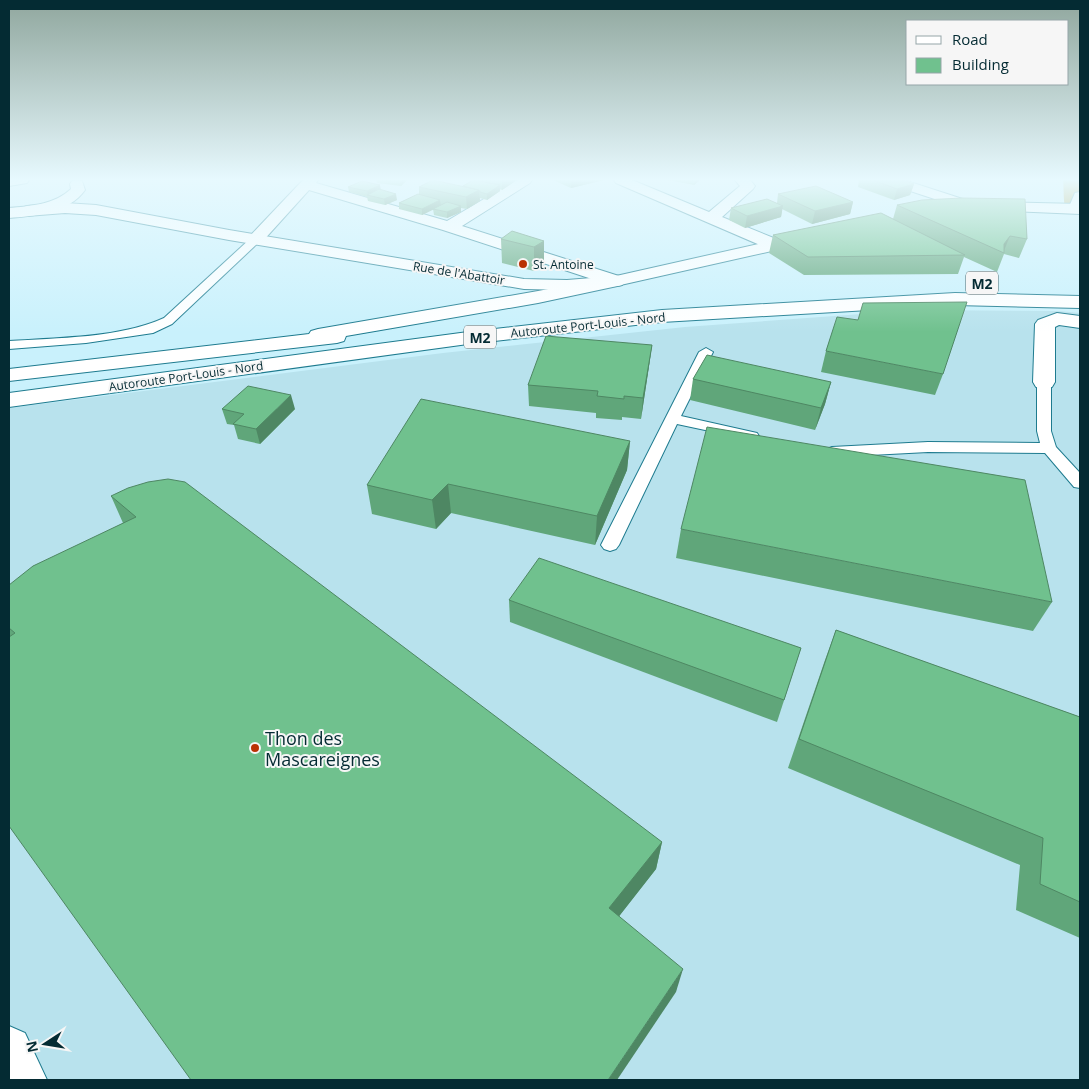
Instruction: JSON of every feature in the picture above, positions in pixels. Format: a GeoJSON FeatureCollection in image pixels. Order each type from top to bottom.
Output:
{"type":"FeatureCollection","features":[{"type":"Feature","properties":{"kind":"main road","name":"Rue de l'Abattoir"},"geometry":{"type":"LineString","coordinates":[[206,231],[524,284],[567,285],[616,281]]}},
{"type":"Feature","properties":{"kind":"main road"},"geometry":{"type":"LineString","coordinates":[[255,240],[264,231]]}},
{"type":"Feature","properties":{"kind":"main road"},"geometry":{"type":"LineString","coordinates":[[458,231],[616,281]]}},
{"type":"Feature","properties":{"kind":"main road"},"geometry":{"type":"LineString","coordinates":[[742,231],[776,245]]}},
{"type":"Feature","properties":{"kind":"main road"},"geometry":{"type":"LineString","coordinates":[[230,350],[616,281],[823,235]]}},
{"type":"Feature","properties":{"kind":"main road","name":"M2"},"geometry":{"type":"LineString","coordinates":[[841,287],[938,283],[1016,283]]}},
{"type":"Feature","properties":{"kind":"main road","name":"Autoroute Port-Louis - Nord"},"geometry":{"type":"LineString","coordinates":[[9,375],[546,311],[718,294]]}},
{"type":"Feature","properties":{"kind":"main road","name":"Autoroute Port-Louis - Nord"},"geometry":{"type":"LineString","coordinates":[[9,400],[458,339],[662,316],[955,299],[1080,302]]}},
{"type":"Feature","properties":{"kind":"main road"},"geometry":{"type":"LineString","coordinates":[[1044,382],[1045,324],[1058,319],[1080,322]]}},
{"type":"Feature","properties":{"kind":"main road"},"geometry":{"type":"LineString","coordinates":[[9,1049],[24,1080]]}},
{"type":"Feature","properties":{"kind":"lane"},"geometry":{"type":"LineString","coordinates":[[9,345],[86,339],[149,330],[168,321],[255,240]]}},
{"type":"Feature","properties":{"kind":"lane"},"geometry":{"type":"LineString","coordinates":[[610,545],[706,352]]}},
{"type":"Feature","properties":{"kind":"lane"},"geometry":{"type":"LineString","coordinates":[[1044,382],[1044,432],[1049,448],[1080,484]]}},
{"type":"Feature","properties":{"kind":"lane"},"geometry":{"type":"LineString","coordinates":[[673,418],[765,438]]}},
{"type":"Feature","properties":{"kind":"lane"},"geometry":{"type":"LineString","coordinates":[[820,450],[849,452],[928,447],[1049,448]]}},
{"type":"Feature","properties":{"kind":"shaded area"},"geometry":{"type":"Polygon","coordinates":[[[917,310],[1059,311],[1080,313],[1080,1080],[9,1080],[9,408],[443,353],[685,327],[917,310]]]}},
{"type":"Feature","properties":{"kind":"building"},"geometry":{"type":"Polygon","coordinates":[[[512,231],[544,241],[534,247],[501,239],[512,231]]]}},
{"type":"Feature","properties":{"kind":"building"},"geometry":{"type":"Polygon","coordinates":[[[794,231],[917,231],[965,255],[808,257],[773,235],[794,231]]]}},
{"type":"Feature","properties":{"kind":"building"},"geometry":{"type":"Polygon","coordinates":[[[955,231],[1027,231],[1027,239],[1010,236],[1004,244],[1004,253],[955,231]]]}},
{"type":"Feature","properties":{"kind":"building"},"geometry":{"type":"Polygon","coordinates":[[[967,302],[943,374],[826,351],[837,317],[858,320],[863,303],[967,302]]]}},
{"type":"Feature","properties":{"kind":"building"},"geometry":{"type":"Polygon","coordinates":[[[546,336],[652,345],[643,398],[624,396],[624,399],[597,396],[598,391],[528,385],[546,336]]]}},
{"type":"Feature","properties":{"kind":"building"},"geometry":{"type":"Polygon","coordinates":[[[707,355],[831,382],[821,408],[693,379],[707,355]]]}},
{"type":"Feature","properties":{"kind":"building"},"geometry":{"type":"Polygon","coordinates":[[[248,386],[291,395],[256,429],[233,424],[244,414],[222,409],[248,386]]]}},
{"type":"Feature","properties":{"kind":"building"},"geometry":{"type":"Polygon","coordinates":[[[421,399],[630,441],[597,516],[448,484],[432,500],[367,485],[421,399]]]}},
{"type":"Feature","properties":{"kind":"building"},"geometry":{"type":"Polygon","coordinates":[[[707,427],[1025,480],[1052,602],[681,529],[707,427]]]}},
{"type":"Feature","properties":{"kind":"building","name":"Thon des Mascareignes"},"geometry":{"type":"Polygon","coordinates":[[[168,479],[185,482],[662,842],[609,908],[683,969],[608,1080],[191,1080],[9,826],[9,637],[15,633],[9,628],[9,585],[33,566],[136,517],[111,496],[148,482],[168,479]]]}},
{"type":"Feature","properties":{"kind":"building"},"geometry":{"type":"Polygon","coordinates":[[[539,558],[801,648],[784,700],[509,600],[539,558]]]}},
{"type":"Feature","properties":{"kind":"building"},"geometry":{"type":"Polygon","coordinates":[[[836,630],[1080,717],[1080,902],[1040,884],[1043,838],[799,739],[836,630]]]}},
{"type":"Feature","properties":{"kind":"place","name":"St. Antoine"},"geometry":{"type":"Point","coordinates":[523,264]}},
{"type":"Feature","properties":{"kind":"place","name":"Thon des Mascareignes"},"geometry":{"type":"Point","coordinates":[255,748]}}]}
